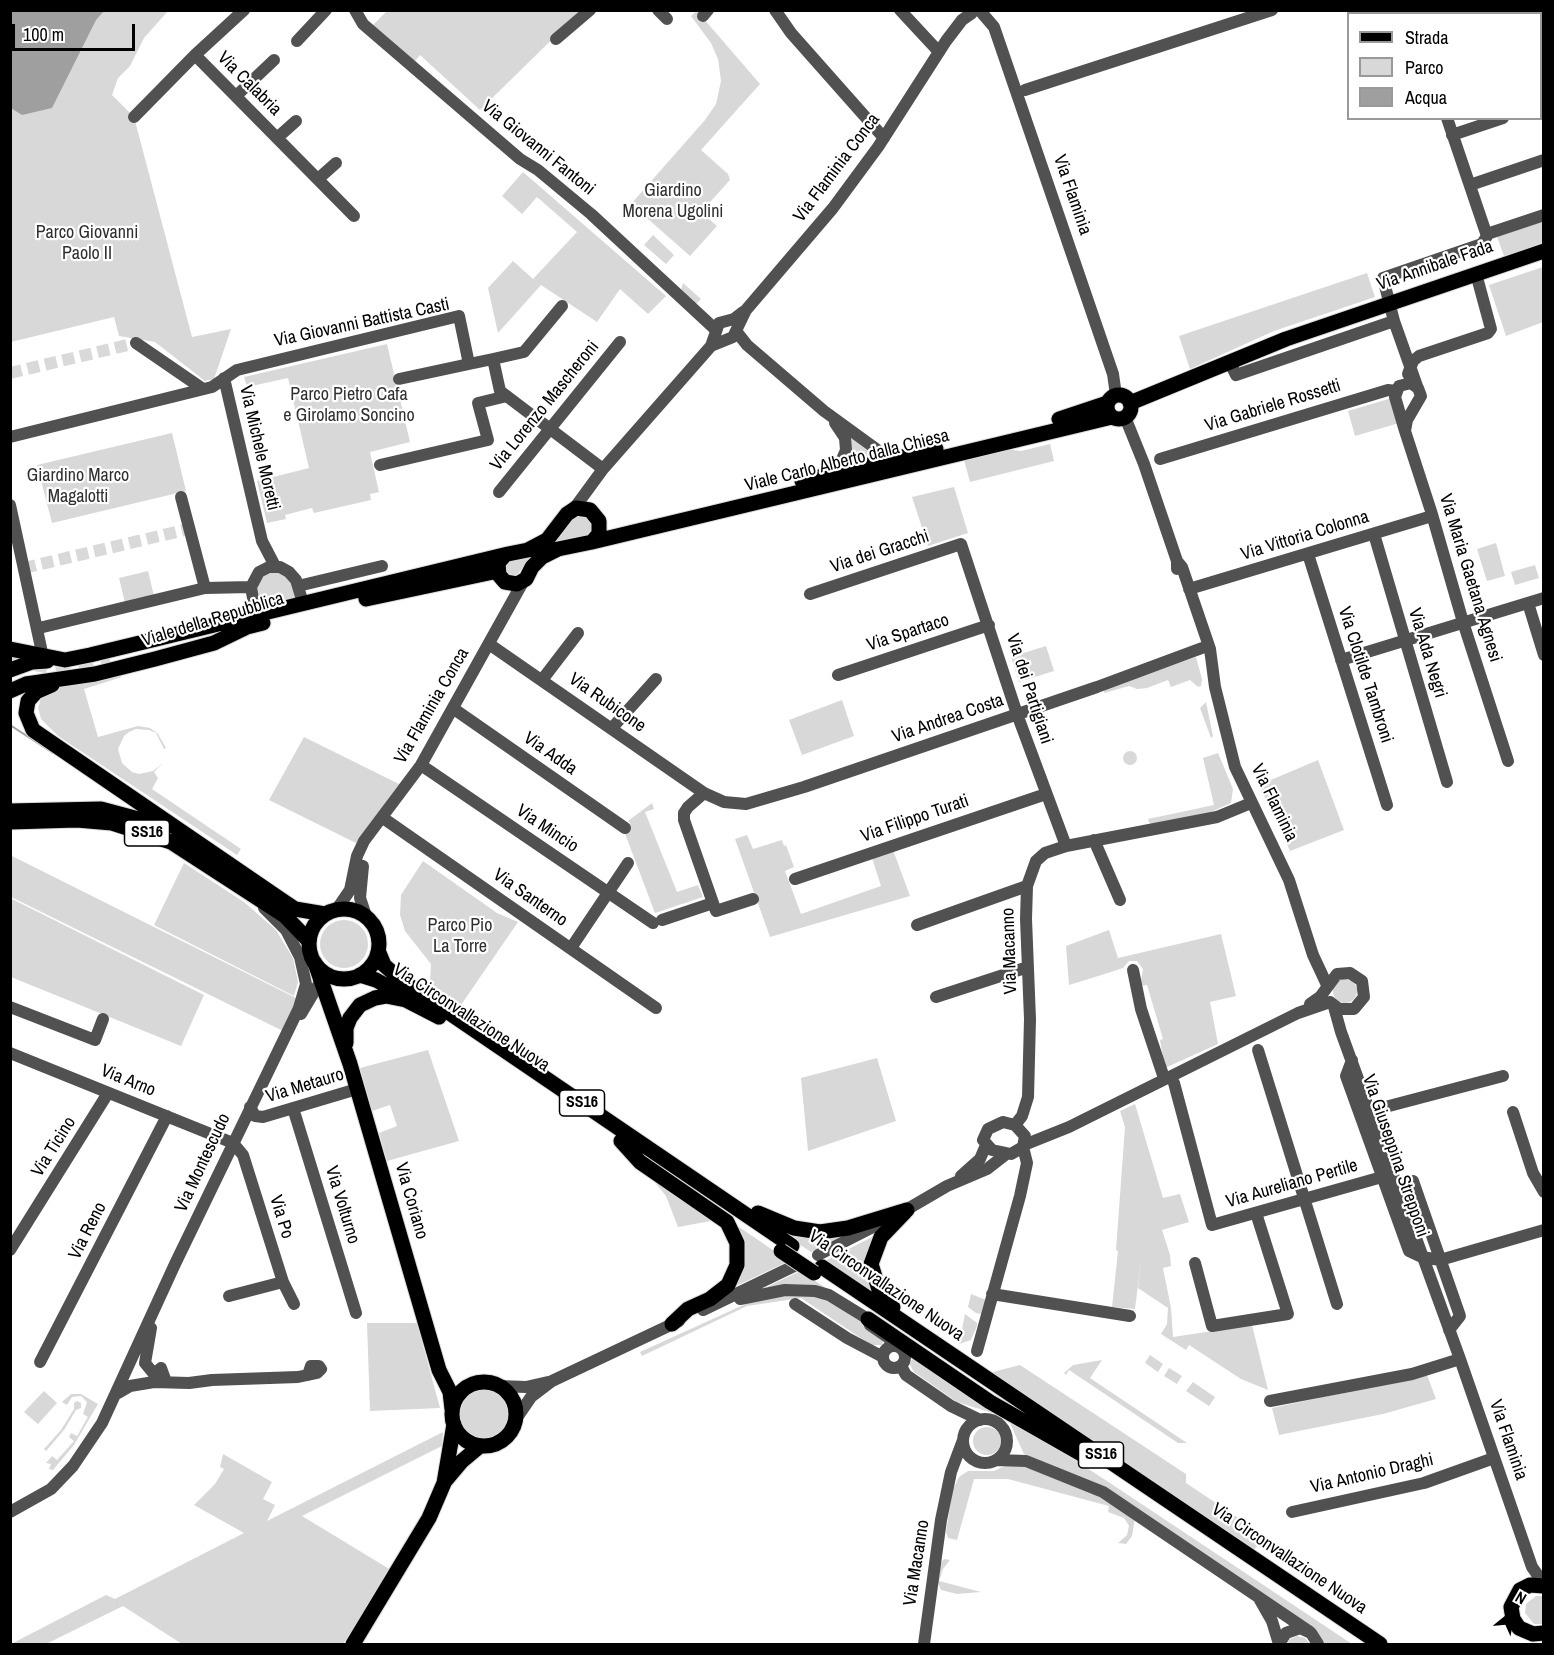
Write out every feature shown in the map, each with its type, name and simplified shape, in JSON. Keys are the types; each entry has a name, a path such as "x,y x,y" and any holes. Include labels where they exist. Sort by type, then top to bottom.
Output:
{"main road":[{"name":"Via Annibale Fada","path":"1393,310 1544,251"},
{"name":"Via Annibale Fada","path":"1119,405 1230,363 1282,340 1341,321 1393,310 1544,260"},
{"name":"Viale Carlo Alberto dalla Chiesa","path":"523,582 532,567 542,557 558,549 592,542 830,474 1119,405"},
{"name":"Viale Carlo Alberto dalla Chiesa","path":"600,524 622,526 671,519 1119,405"},
{"path":"573,510 590,510 597,516 600,524 598,536 592,542"},
{"name":"Viale della Repubblica","path":"10,691 26,684 95,674 214,643 251,621 303,603 528,550 547,540 573,510"},
{"path":"501,577 499,562 505,555"},
{"name":"Viale della Repubblica","path":"65,660 251,621 501,577 515,585 523,582"},
{"path":"110,660 251,621"},
{"path":"10,649 65,660"},
{"path":"10,670 32,662 65,660"},
{"path":"66,679 36,692 28,701 26,712 29,725 178,831"},
{"name":"SS16","path":"10,811 101,809 136,816 178,831 296,909 331,911 352,909 366,916"},
{"name":"SS16","path":"15,823 100,822 148,833 171,842 285,916 309,941 315,963"},
{"path":"309,941 315,923 331,911"},
{"name":"Via Circonvallazione Nuova","path":"366,916 378,932 379,953 384,965 401,980 620,1135"},
{"name":"Via Circonvallazione Nuova","path":"353,977 372,966 379,953"},
{"name":"Via Circonvallazione Nuova","path":"315,963 325,974 353,977 395,989 439,1017 787,1248 818,1265 912,1326 1380,1644"},
{"name":"Via Coriano","path":"315,963 357,1089 439,1370 450,1392 453,1417 444,1483 429,1518 353,1644"},
{"name":"Via Coriano","path":"344,1047 334,1003 335,993 353,977"},
{"name":"Via Coriano","path":"344,1047 346,1028 350,1018 360,1005 368,1001 386,996 396,997 439,1017"},
{"path":"620,1135 646,1139 761,1215 794,1228 820,1232 838,1230 907,1210"},
{"path":"620,1135 645,1166 727,1222 735,1236 737,1265 728,1284 710,1299 688,1309 672,1324"},
{"path":"907,1210 881,1237 872,1264 880,1293 912,1326"},
{"name":"Via Circonvallazione Nuova","path":"818,1265 1083,1455 1362,1644"},
{"path":"868,1319 908,1359 1083,1455"},
{"path":"436,1358 452,1376 498,1386 512,1399 516,1419 513,1428 501,1442 480,1446 464,1439 453,1417 462,1391 480,1383"},
{"name":"Via Coriano","path":"444,1483 462,1461 480,1446"},
{"name":"Via Flaminia","path":"1520,1590 1530,1585 1544,1585"},
{"path":"1520,1590 1512,1601 1511,1613 1516,1624 1536,1633 1541,1644"}],"street":[{"path":"134,117 195,55 244,10"},
{"path":"297,41 326,10"},
{"name":"Via Giovanni Fantoni","path":"355,10 363,24 520,159 538,170 591,214 699,315 747,345 824,411"},
{"path":"556,39 590,10"},
{"path":"775,10 791,33 884,138"},
{"path":"900,10 939,52"},
{"path":"1025,90 1272,10"},
{"name":"Via Flaminia Conca","path":"726,330 746,310 833,208 884,138 946,41 974,12"},
{"name":"Via Flaminia","path":"974,12 994,27 1113,374 1119,405 1135,438 1177,561 1202,648 1214,678"},
{"name":"Via Calabria","path":"195,55 354,216"},
{"path":"236,96 274,60"},
{"path":"1448,120 1487,234"},
{"path":"1452,135 1497,120"},
{"name":"Via Calabria","path":"278,138 296,121"},
{"path":"1470,185 1544,160"},
{"path":"318,179 336,163"},
{"path":"1409,369 1383,278 1482,244 1487,234 1544,215"},
{"path":"1414,407 1405,408 1403,390 1409,369 1419,356 1488,333 1491,326 1478,281"},
{"path":"399,379 524,352 562,306"},
{"name":"Via Annibale Fada","path":"1230,363 1236,375 1348,336 1393,310"},
{"name":"Via Giovanni Battista Casti","path":"224,378 237,369 459,316 469,364"},
{"path":"1341,321 1348,336"},
{"path":"573,510 603,469 726,330"},
{"path":"1282,340 1288,357"},
{"name":"Via Lorenzo Mascheroni","path":"499,492 620,342"},
{"path":"136,343 203,389"},
{"path":"493,359 500,391 603,469"},
{"name":"Via Michele Moretti","path":"10,437 212,387 224,378 269,567 289,572 298,586"},
{"name":"Via Gabriele Rossetti","path":"1160,459 1388,390 1403,390"},
{"path":"1403,390 1421,396 1407,420 1405,431"},
{"name":"Via Maria Gaetana Agnesi","path":"1403,390 1405,431 1508,761"},
{"path":"380,465 488,440 478,403 507,396"},
{"path":"824,411 890,459"},
{"path":"824,411 845,438 846,450 840,464 830,474"},
{"path":"590,510 591,484"},
{"path":"182,496 206,588"},
{"path":"10,505 16,555 39,628 44,657"},
{"name":"Via Vittoria Colonna","path":"1189,589 1432,516"},
{"name":"Via Ada Negri","path":"1374,534 1447,782"},
{"name":"Via dei Gracchi","path":"810,594 961,544"},
{"name":"Via dei Partigiani","path":"961,544 1017,714 1066,846"},
{"name":"Via Clotilde Tambroni","path":"1308,554 1387,805"},
{"name":"Via Flaminia","path":"1177,561 1210,649 1227,741 1251,803 1288,880 1313,955 1327,987"},
{"path":"303,603 298,586 382,566"},
{"path":"251,621 251,587 269,567"},
{"path":"501,577 508,608"},
{"name":"Via Flaminia Conca","path":"331,911 350,890 357,856 364,841 421,765 523,582"},
{"path":"39,628 206,588 251,587"},
{"path":"1341,660 1544,598"},
{"path":"1528,603 1544,655"},
{"name":"Via Spartaco","path":"838,675 989,625"},
{"path":"542,680 578,633"},
{"name":"Via Rubicone","path":"489,644 704,793"},
{"name":"Via Andrea Costa","path":"704,793 724,802 757,802 1017,714 1202,648"},
{"path":"612,728 656,679"},
{"name":"Via Adda","path":"454,709 625,828"},
{"name":"Via Mincio","path":"421,765 609,892 658,921 713,903"},
{"path":"704,793 688,807 684,820 716,910 753,898"},
{"name":"Via Filippo Turati","path":"795,879 1046,794"},
{"name":"Via Macanno","path":"977,1352 1027,1156 1022,1137 1028,1114 1030,1030 1027,885 1036,861 1045,853 1066,846 1216,817 1251,803"},
{"name":"Via Flaminia Conca","path":"366,916 360,898 362,870 370,844 383,818"},
{"name":"Via Santerno","path":"383,818 656,1008"},
{"path":"1094,840 1120,900"},
{"path":"571,948 628,863"},
{"path":"917,926 1027,885"},
{"name":"Via Montescudo","path":"10,1512 51,1489 73,1466 102,1423 250,1107 290,1029 304,994 305,972 286,930 254,896"},
{"name":"Via Flaminia","path":"1310,943 1327,965 1347,972"},
{"path":"936,997 1028,967"},
{"path":"1133,970 1141,1009 1169,1081"},
{"path":"818,1265 947,1186 976,1164 986,1145 983,1136 988,1129 1003,1122 1022,1137 1040,1137 1056,1132 1169,1081 1298,1013 1327,987 1337,974 1347,972 1356,975 1364,984 1364,997 1358,1006 1344,1011 1332,1005 1298,1013"},
{"name":"Via Montescudo","path":"290,1029 317,991 320,982"},
{"path":"1327,987 1332,1005"},
{"name":"Via Flaminia","path":"1332,1005 1460,1359 1532,1568 1544,1585"},
{"name":"Via Flaminia","path":"1350,1054 1347,1024 1358,1006"},
{"name":"Via Arno","path":"10,1007 95,1040 103,1019"},
{"path":"1258,1050 1337,1304"},
{"name":"Via Arno","path":"10,1053 233,1143"},
{"name":"Via Giuseppina Strepponi","path":"1350,1054 1346,1076 1382,1178 1409,1251 1422,1257"},
{"path":"1370,1111 1503,1076"},
{"name":"Via Aureliano Pertile","path":"1169,1081 1212,1225 1382,1178"},
{"name":"Via Metauro","path":"233,1143 248,1124 263,1117 357,1089"},
{"name":"Via Ticino","path":"10,1250 108,1093"},
{"name":"Via Metauro","path":"250,1107 255,1116 263,1117"},
{"name":"Via Volturno","path":"293,1108 356,1313"},
{"path":"1513,1112 1533,1173 1544,1192"},
{"name":"Via Reno","path":"40,1362 167,1116"},
{"path":"947,1186 987,1169 1008,1154 1022,1137"},
{"name":"Via Po","path":"233,1143 243,1155 283,1282 294,1304"},
{"path":"986,1145 1008,1154 1020,1164 1024,1175"},
{"path":"1398,1187 1413,1181 1460,1316 1449,1330"},
{"path":"1195,1263 1212,1326 1288,1314 1256,1213"},
{"path":"1422,1257 1440,1260 1544,1230"},
{"path":"516,1419 531,1397 552,1381 794,1266"},
{"path":"229,1296 283,1282"},
{"path":"699,1312 751,1295 800,1290 829,1295 868,1319 870,1324 889,1338 892,1346"},
{"path":"992,1294 1130,1316"},
{"path":"795,1304 846,1338 883,1357 891,1368 908,1359"},
{"name":"Via Montescudo","path":"152,1315 145,1360 146,1366 157,1378"},
{"path":"883,1357 885,1351 892,1346"},
{"path":"892,1346 901,1349 908,1359 906,1375 951,1406 980,1420 996,1422 1003,1428 1007,1441 1026,1461 1104,1492 1310,1632 1318,1644"},
{"path":"1270,1401 1412,1374 1460,1359"},
{"path":"130,1366 140,1377 193,1381 308,1375"},
{"path":"117,1393 130,1386 157,1378"},
{"path":"498,1386 526,1387 552,1381"},
{"path":"951,1406 963,1437 966,1453 981,1463"},
{"name":"Via Macanno","path":"924,1644 936,1553 951,1473 963,1437 974,1422 980,1420"},
{"path":"997,1460 1002,1455 1007,1441"},
{"name":"Via Antonio Draghi","path":"1292,1512 1424,1484 1494,1458"},
{"name":"Via Macanno","path":"949,1487 954,1474 966,1466 997,1460 1026,1461"},
{"path":"1520,1590 1532,1568"},
{"path":"1257,1597 1272,1621 1279,1644"},
{"path":"1279,1644 1290,1630 1300,1628 1310,1632"}],"green space":[{"path":"579,10 580,12 480,110 420,55 414,62 372,26 387,11"},
{"name":"Parco Giovanni Paolo II","path":"10,11 168,11 144,38 130,66 118,78 112,95 134,117 192,337 231,329 214,379 205,381 155,342 119,336 114,317 11,342"},
{"name":"Giardino Morena Ugolini","path":"697,11 760,84 701,150 728,174 730,180 701,212 717,226 690,256 631,204 705,120 716,104 721,81 718,59 711,43 691,16"},
{"path":"523,172 666,296 648,314 620,289 597,322 541,285 498,333 488,288 513,261 533,279 577,232 537,197 522,214 502,196"},
{"path":"1543,218 1543,243 1504,256 1496,234"},
{"path":"653,235 674,255 666,264 644,245"},
{"path":"1543,267 1543,322 1506,336 1489,285"},
{"path":"1367,273 1375,297 1274,331 1190,369 1179,336"},
{"path":"683,283 701,299 696,304 681,290"},
{"name":"Parco Pietro Cafa e Girolamo Soncino","path":"387,344 410,442 370,452 379,492 370,494 371,500 314,513 312,508 285,515 286,519 267,523 257,481 309,468 288,378 247,387 244,377"},
{"path":"1392,398 1399,423 1355,436 1348,411"},
{"name":"Giardino Marco Magalotti","path":"172,433 186,491 52,523 37,465"},
{"path":"849,433 877,457 841,467"},
{"path":"1050,444 1054,461 970,482 964,460 1006,449 1021,451"},
{"path":"954,487 968,533 928,546 912,497"},
{"path":"577,515 589,516 593,526 591,533 584,537 564,540 524,566 516,576 506,575 507,562 530,556 556,540"},
{"path":"1496,543 1505,576 1487,581 1477,549"},
{"path":"1535,565 1539,578 1515,585 1511,572"},
{"path":"148,571 154,596 125,603 119,578"},
{"path":"274,571 286,576 295,597 261,605 257,586 264,576"},
{"path":"1046,646 1054,671 1019,682 1011,657"},
{"path":"1196,657 1202,679 1201,686 1198,687 1190,680 1171,687 1168,680 1147,688 1137,689 1129,686 1104,693 1104,689"},
{"path":"116,675 122,677 84,689 98,737 138,726 150,728 158,734 166,748 164,749 156,733 149,730 136,729 124,736 118,749 122,763 132,772 139,774 153,771 163,763 154,772 158,778 152,789 241,849 237,855 58,736 41,719 38,708 41,698 53,688"},
{"path":"842,700 854,736 802,755 789,720"},
{"path":"1206,702 1213,736 1211,738 1200,708"},
{"path":"304,737 399,784 356,843 269,800"},
{"path":"1130,751 1135,753 1137,758 1135,763 1130,765 1125,763 1123,758 1125,753"},
{"path":"1218,753 1233,789 1231,803 1209,813 1150,824 1148,819 1214,805 1203,758"},
{"path":"1318,760 1344,830 1290,851 1259,785"},
{"path":"652,803 654,809 645,812 677,892 698,885 703,897 655,913 624,831 630,823 628,821"},
{"path":"747,835 753,849 782,840 784,846 786,845 794,867 785,871 801,914 881,886 872,858 893,850 910,896 770,937 735,839"},
{"path":"10,855 298,999 283,1031 11,897"},
{"name":"Parco Pio La Torre","path":"423,861 497,913 518,922 461,1005 430,983 431,964 405,931 400,915 401,895"},
{"path":"184,863 244,902 276,930 293,958 298,982 294,996 154,925"},
{"path":"10,898 204,995 181,1046 11,977"},
{"path":"339,920 349,920 364,930 368,944 367,953 358,964 349,968 339,968 324,958 320,949 320,939 330,924"},
{"path":"1109,930 1118,958 1221,934 1236,996 1210,1002 1218,1044 1165,1068 1160,1040 1163,1039 1147,985 1140,986 1143,969 1137,961 1129,961 1123,968 1069,985 1066,946"},
{"path":"1345,979 1350,980 1356,986 1356,996 1350,1002 1345,1003 1340,1002 1334,996 1333,991 1334,986 1340,980"},
{"path":"428,1050 459,1141 387,1161 379,1133 397,1126 390,1105 372,1111 360,1068"},
{"path":"877,1058 896,1121 808,1151 801,1078"},
{"path":"1135,1104 1163,1198 1180,1194 1189,1222 1162,1230 1170,1255 1171,1266 1163,1268 1171,1308 1173,1337 1252,1325 1268,1390 1241,1379 1189,1345 1186,1350 1161,1334 1167,1324 1168,1308 1138,1288 1142,1253 1135,1309 1112,1307 1118,1251 1116,1250 1125,1127 1120,1111"},
{"path":"648,1174 716,1220 678,1227 666,1196"},
{"path":"759,1217 849,1232 811,1252"},
{"path":"736,1225 789,1261 734,1287"},
{"path":"876,1235 877,1296 825,1261"},
{"path":"800,1271 826,1288 801,1285 767,1287"},
{"path":"971,1294 986,1300 982,1314 968,1307"},
{"path":"814,1295 832,1302 859,1320 883,1341 882,1345 871,1345 801,1298 747,1306 642,1356 640,1352 750,1302 779,1296"},
{"path":"965,1314 977,1323 977,1326 971,1340 959,1344"},
{"path":"367,1323 417,1323 440,1408 370,1411"},
{"path":"1150,1355 1163,1364 1158,1372 1145,1363"},
{"path":"913,1359 920,1360 1110,1483 1352,1644 1323,1644 1110,1490 1024,1454 1009,1421 999,1415 957,1402 914,1372 909,1363"},
{"path":"1102,1360 1090,1378 1187,1443 1178,1443 1069,1370 1066,1375 1064,1373 1073,1365"},
{"path":"1020,1365 1186,1474 1186,1483 1264,1535 1253,1552 989,1373"},
{"path":"1169,1368 1182,1376 1177,1384 1164,1376"},
{"path":"1427,1375 1436,1399 1383,1414 1279,1435 1272,1408"},
{"path":"1193,1382 1215,1397 1209,1406 1186,1391"},
{"path":"486,1386 497,1388 507,1394 513,1404 515,1415 513,1426 507,1436 497,1442 486,1444 475,1442 465,1436 459,1426 457,1415 459,1404 465,1394 475,1388"},
{"path":"44,1391 57,1403 38,1424 24,1412"},
{"path":"71,1394 81,1394 98,1404 74,1445 53,1470 49,1469 51,1464 46,1463 52,1456 57,1460 74,1441 69,1437 71,1433 77,1436 88,1417 83,1414 87,1402 81,1396 72,1397 67,1405 62,1402"},
{"path":"77,1401 81,1403 81,1408 76,1410 64,1430 46,1451 44,1449 61,1430"},
{"path":"987,1427 997,1431 1001,1441 997,1451 987,1455 977,1451 973,1441 977,1431"},
{"path":"443,1432 442,1446 302,1516 391,1570 343,1644 182,1644 123,1606 46,1644 11,1644 106,1595 115,1599 244,1533 194,1505 215,1484 224,1469 220,1467 223,1454 272,1482 263,1499 275,1505 267,1521"},
{"path":"1013,1462 1107,1499 1135,1518 1132,1536 1126,1544 1118,1543 1127,1535 1129,1526 1124,1518 1108,1512 1109,1506 1008,1479 974,1479 957,1540 948,1538 946,1532 953,1489 959,1477 968,1471 994,1471"},
{"path":"944,1559 950,1560 943,1569 939,1581 981,1592 957,1594 941,1590 937,1581 940,1564"},
{"path":"1536,1596 1543,1596 1543,1624 1534,1624 1525,1613 1526,1604"},
{"path":"1297,1636 1305,1638 1310,1644 1287,1644 1290,1639"}],"water":[{"path":"10,11 104,11 96,20 52,108 22,115 11,108"}],"waterway":[{"path":"10,725 53,753"}],"tunnel":[{"path":"10,373 136,343"},
{"path":"24,568 189,529"},
{"path":"10,659 53,667 110,660"}]}
